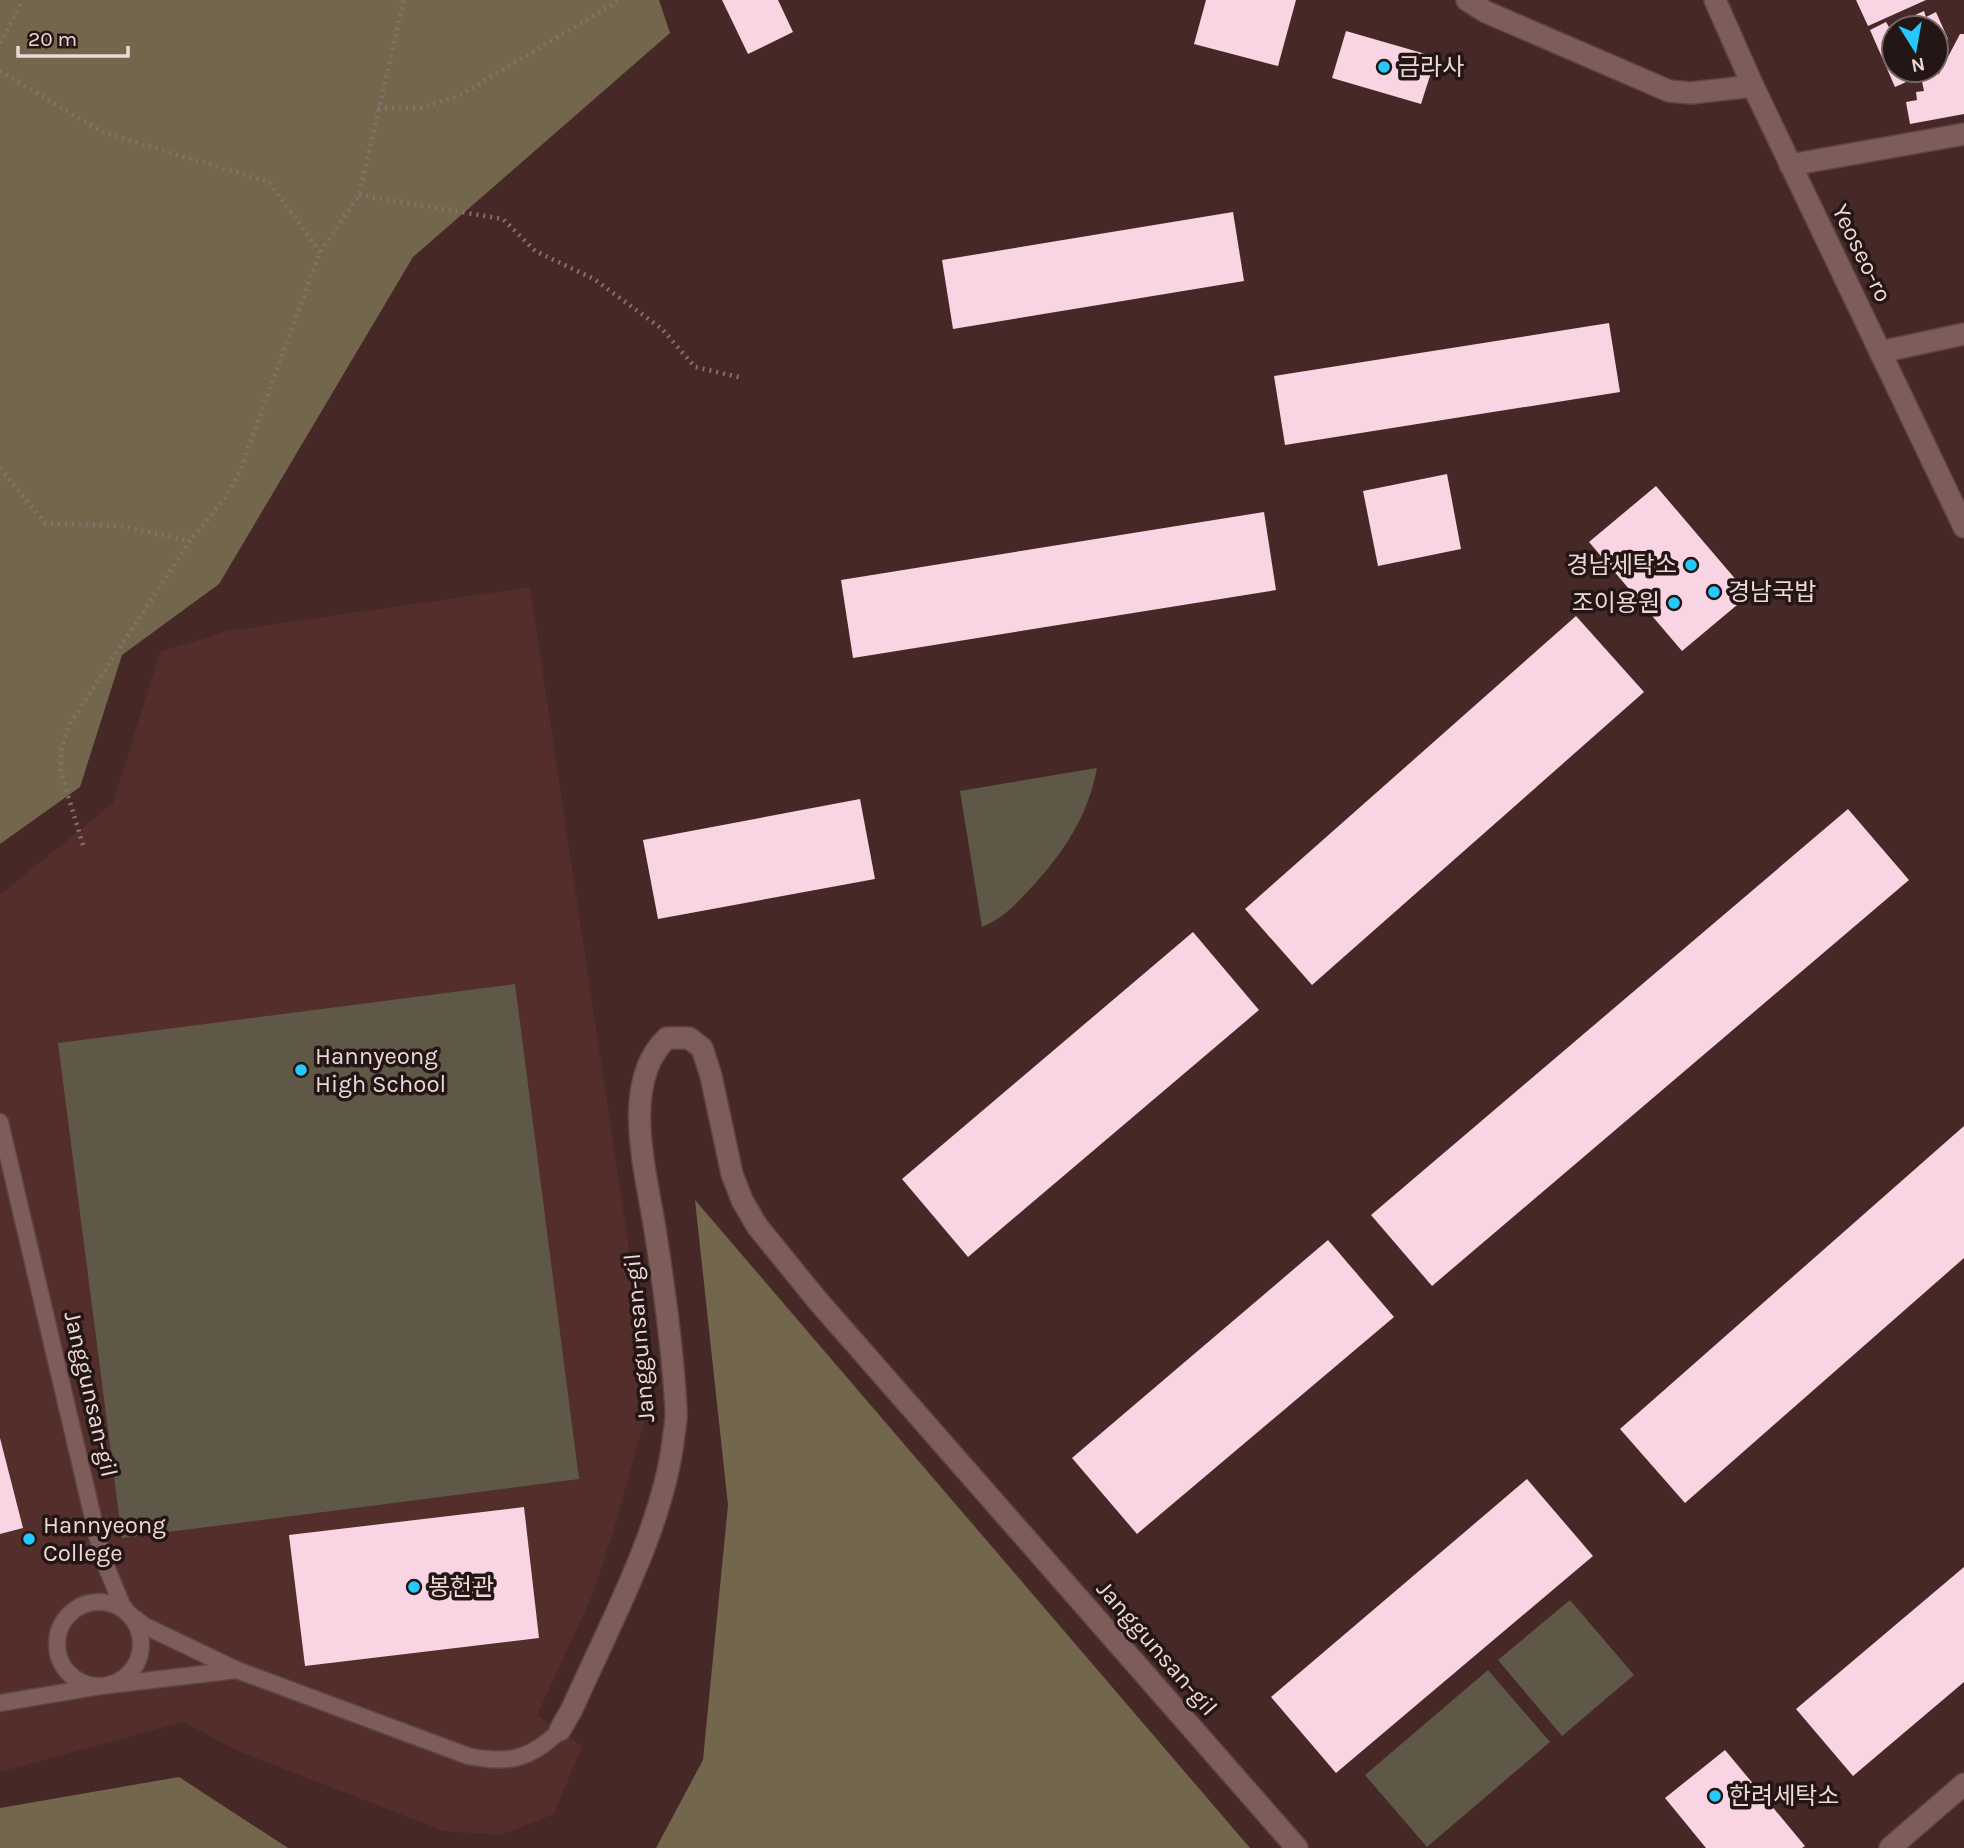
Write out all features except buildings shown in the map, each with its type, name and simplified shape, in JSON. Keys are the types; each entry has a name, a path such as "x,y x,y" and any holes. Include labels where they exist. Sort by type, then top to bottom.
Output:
{"street":[{"path":"1466,0 1486,12 1669,91 1691,93 1753,86"},
{"name":"Yeoseo-ro","path":"1715,0 1790,165 1964,527"},
{"path":"1790,165 1964,134"},
{"path":"1880,352 1964,334"},
{"name":"Janggunsan-gil","path":"560,1730 572,1709 642,1549 669,1471 677,1413 639,1120 642,1087 654,1051 667,1038 689,1038 702,1048 711,1076 732,1174 742,1200 757,1226 818,1301 1297,1848"},
{"path":"1890,1848 1964,1784"}],"lane":[{"name":"Janggunsan-gil","path":"0,1122 102,1556 122,1605 129,1614 145,1626 237,1670 468,1756 510,1760 532,1752 560,1730"},
{"path":"102,1602 129,1614 137,1625 141,1639 140,1654 135,1667 114,1683 101,1686 78,1680 66,1670 59,1658 57,1645 65,1620 75,1610 102,1602"},
{"path":"0,1703 101,1686 237,1670"}],"path":[{"path":"0,43 23,0"},
{"path":"83,845 61,772 61,750 69,726 191,541 225,498 238,476 320,252 359,195 404,0"},
{"path":"379,108 421,108 458,96 620,0"},
{"path":"0,71 104,133 268,182 320,252"},
{"path":"359,195 503,219 535,251 594,279 662,328 695,367 743,378"},
{"path":"0,468 45,523 120,526 191,541"}],"shaded area":[{"path":"0,0 659,0 670,33 413,257 219,584 122,655 80,787 0,844"},
{"name":"Hannyeong High School","path":"530,587 651,1396 617,1519 592,1596 537,1715 582,1746 554,1814 501,1835 444,1831 238,1751 183,1722 0,1772 0,895 113,803 160,652 228,631"},
{"path":"1097,768 1087,803 1063,849 1013,907 982,927 960,791"},
{"path":"515,984 579,1479 122,1538 58,1043"},
{"path":"695,1200 1250,1848 656,1848 703,1760 728,1505"},
{"path":"1570,1600 1634,1675 1562,1736 1498,1660"},
{"path":"1488,1670 1550,1742 1427,1847 1365,1775"},
{"path":"179,1777 288,1848 0,1848 0,1808"}],"place":[{"name":"금라사","path":"1384,67"},
{"name":"경남세탁소","path":"1691,565"},
{"name":"경남국밥","path":"1714,592"},
{"name":"조이용원","path":"1674,603"},
{"name":"Hannyeong High School","path":"301,1070"},
{"name":"Hannyeong College","path":"29,1539"},
{"name":"봉헌관","path":"414,1587"},
{"name":"한려세탁소","path":"1715,1796"}]}
